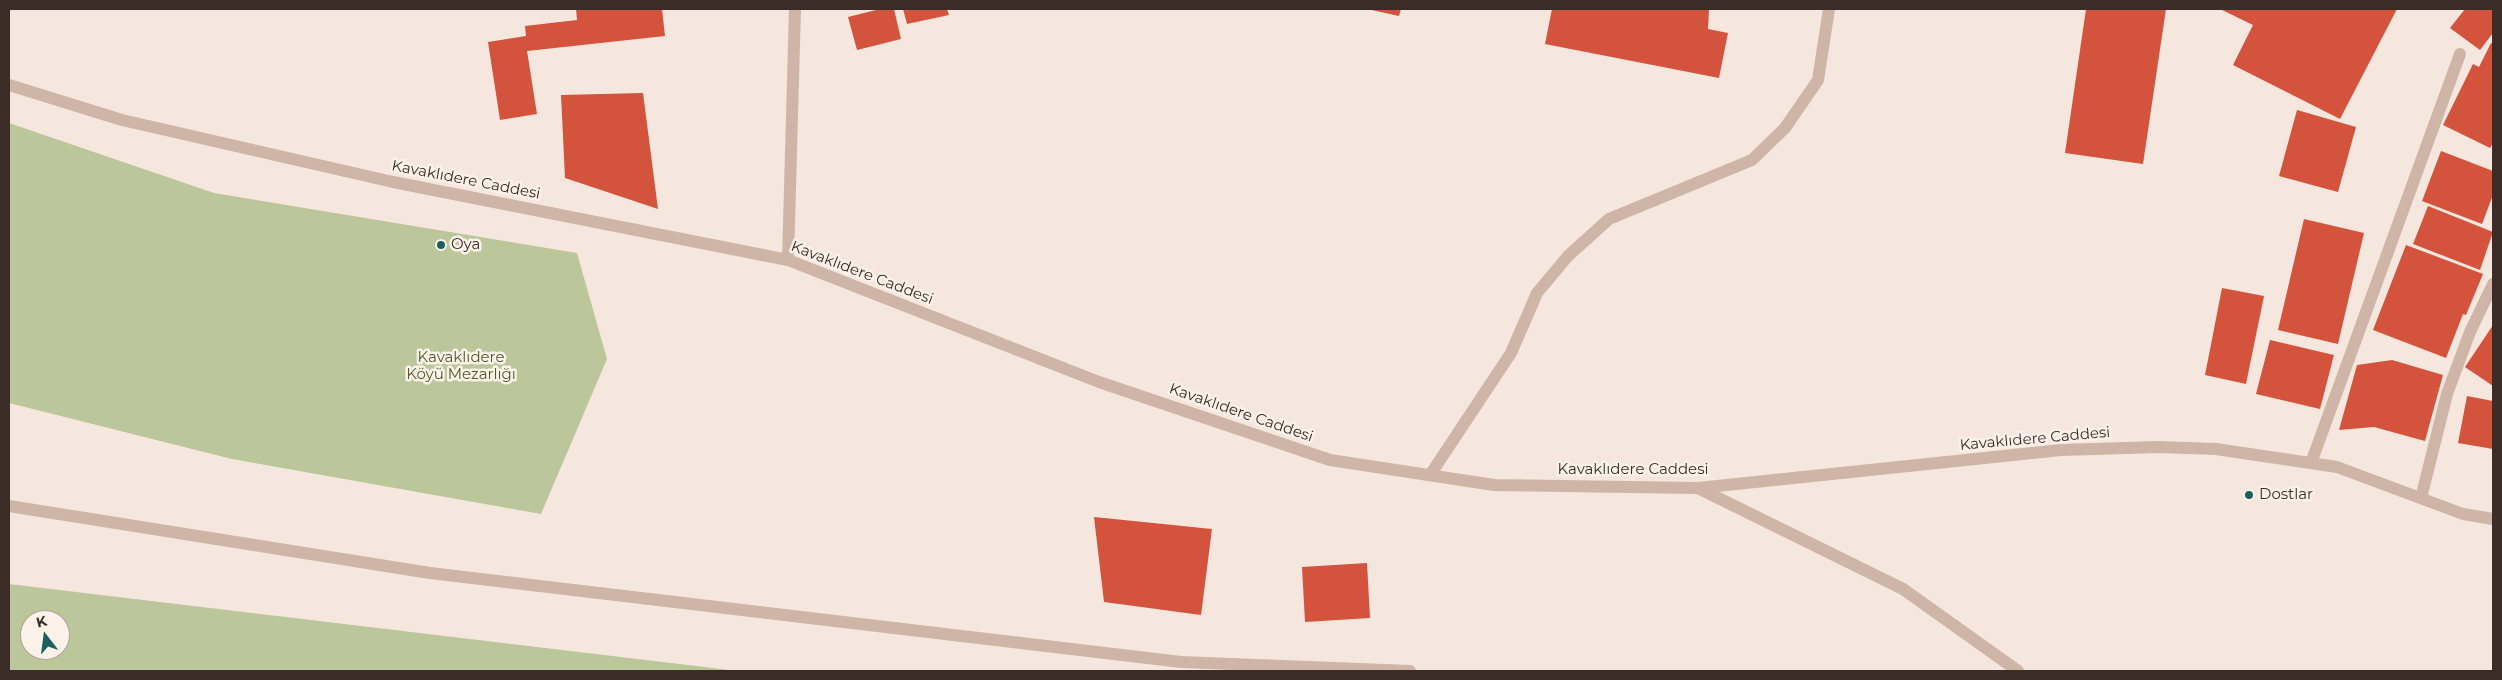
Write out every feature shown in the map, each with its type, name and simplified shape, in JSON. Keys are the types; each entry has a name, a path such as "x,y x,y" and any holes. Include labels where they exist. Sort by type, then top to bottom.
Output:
{"street":[{"path":"788,260 795,9"},
{"path":"1430,475 1511,352 1537,293 1568,256 1608,219 1752,160 1786,128 1818,80 1829,9"},
{"path":"2311,463 2460,54"},
{"name":"Kavaklıdere Caddesi","path":"9,85 122,120 393,182 788,260 1100,382 1330,460 1494,485 1698,488 2061,450 2158,447 2216,449 2337,467 2463,514 2493,519"},
{"path":"2421,498 2447,394 2470,332 2493,284"},
{"path":"1698,488 1903,589 2018,671"},
{"path":"9,506 430,573 1181,662 1410,671"}],"green space":[{"name":"Kavaklıdere Köyü Mezarlığı","path":"9,123 214,193 577,253 607,359 541,514 232,459 9,403"},
{"path":"9,584 738,671 9,671"}],"building":[{"path":"576,9 662,9 665,36 527,51 537,114 500,120 488,42 526,36 525,26 577,20"},
{"path":"880,9 894,9 901,39 857,50 848,17"},
{"path":"903,9 947,9 949,15 907,24"},
{"path":"1367,9 1401,9 1399,16"},
{"path":"1552,9 1709,9 1708,29 1728,33 1719,78 1545,44"},
{"path":"2086,9 2166,9 2143,164 2065,153"},
{"path":"2220,9 2397,9 2340,119 2233,65 2253,25"},
{"path":"2465,9 2493,9 2493,33 2480,50 2450,28"},
{"path":"2491,43 2493,44 2493,143 2490,148 2443,125 2473,64 2479,67"},
{"path":"643,93 658,209 565,178 561,95"},
{"path":"2297,110 2356,127 2338,192 2279,176"},
{"path":"2441,151 2493,171 2493,195 2482,224 2422,201"},
{"path":"2428,206 2493,232 2480,270 2413,244"},
{"path":"2304,219 2364,233 2338,344 2278,330"},
{"path":"2406,245 2483,274 2466,315 2463,314 2446,358 2373,330"},
{"path":"2222,288 2264,296 2246,384 2205,375"},
{"path":"2493,325 2493,386 2465,367"},
{"path":"2270,340 2334,355 2320,409 2256,394"},
{"path":"2392,360 2443,375 2425,441 2374,427 2339,430 2357,365"},
{"path":"2467,396 2493,401 2493,449 2458,443"},
{"path":"1094,517 1212,529 1201,615 1104,602"},
{"path":"1367,563 1370,618 1305,622 1302,567"}],"place":[{"name":"Oya","path":"441,245"},
{"name":"Dostlar","path":"2249,495"}]}
